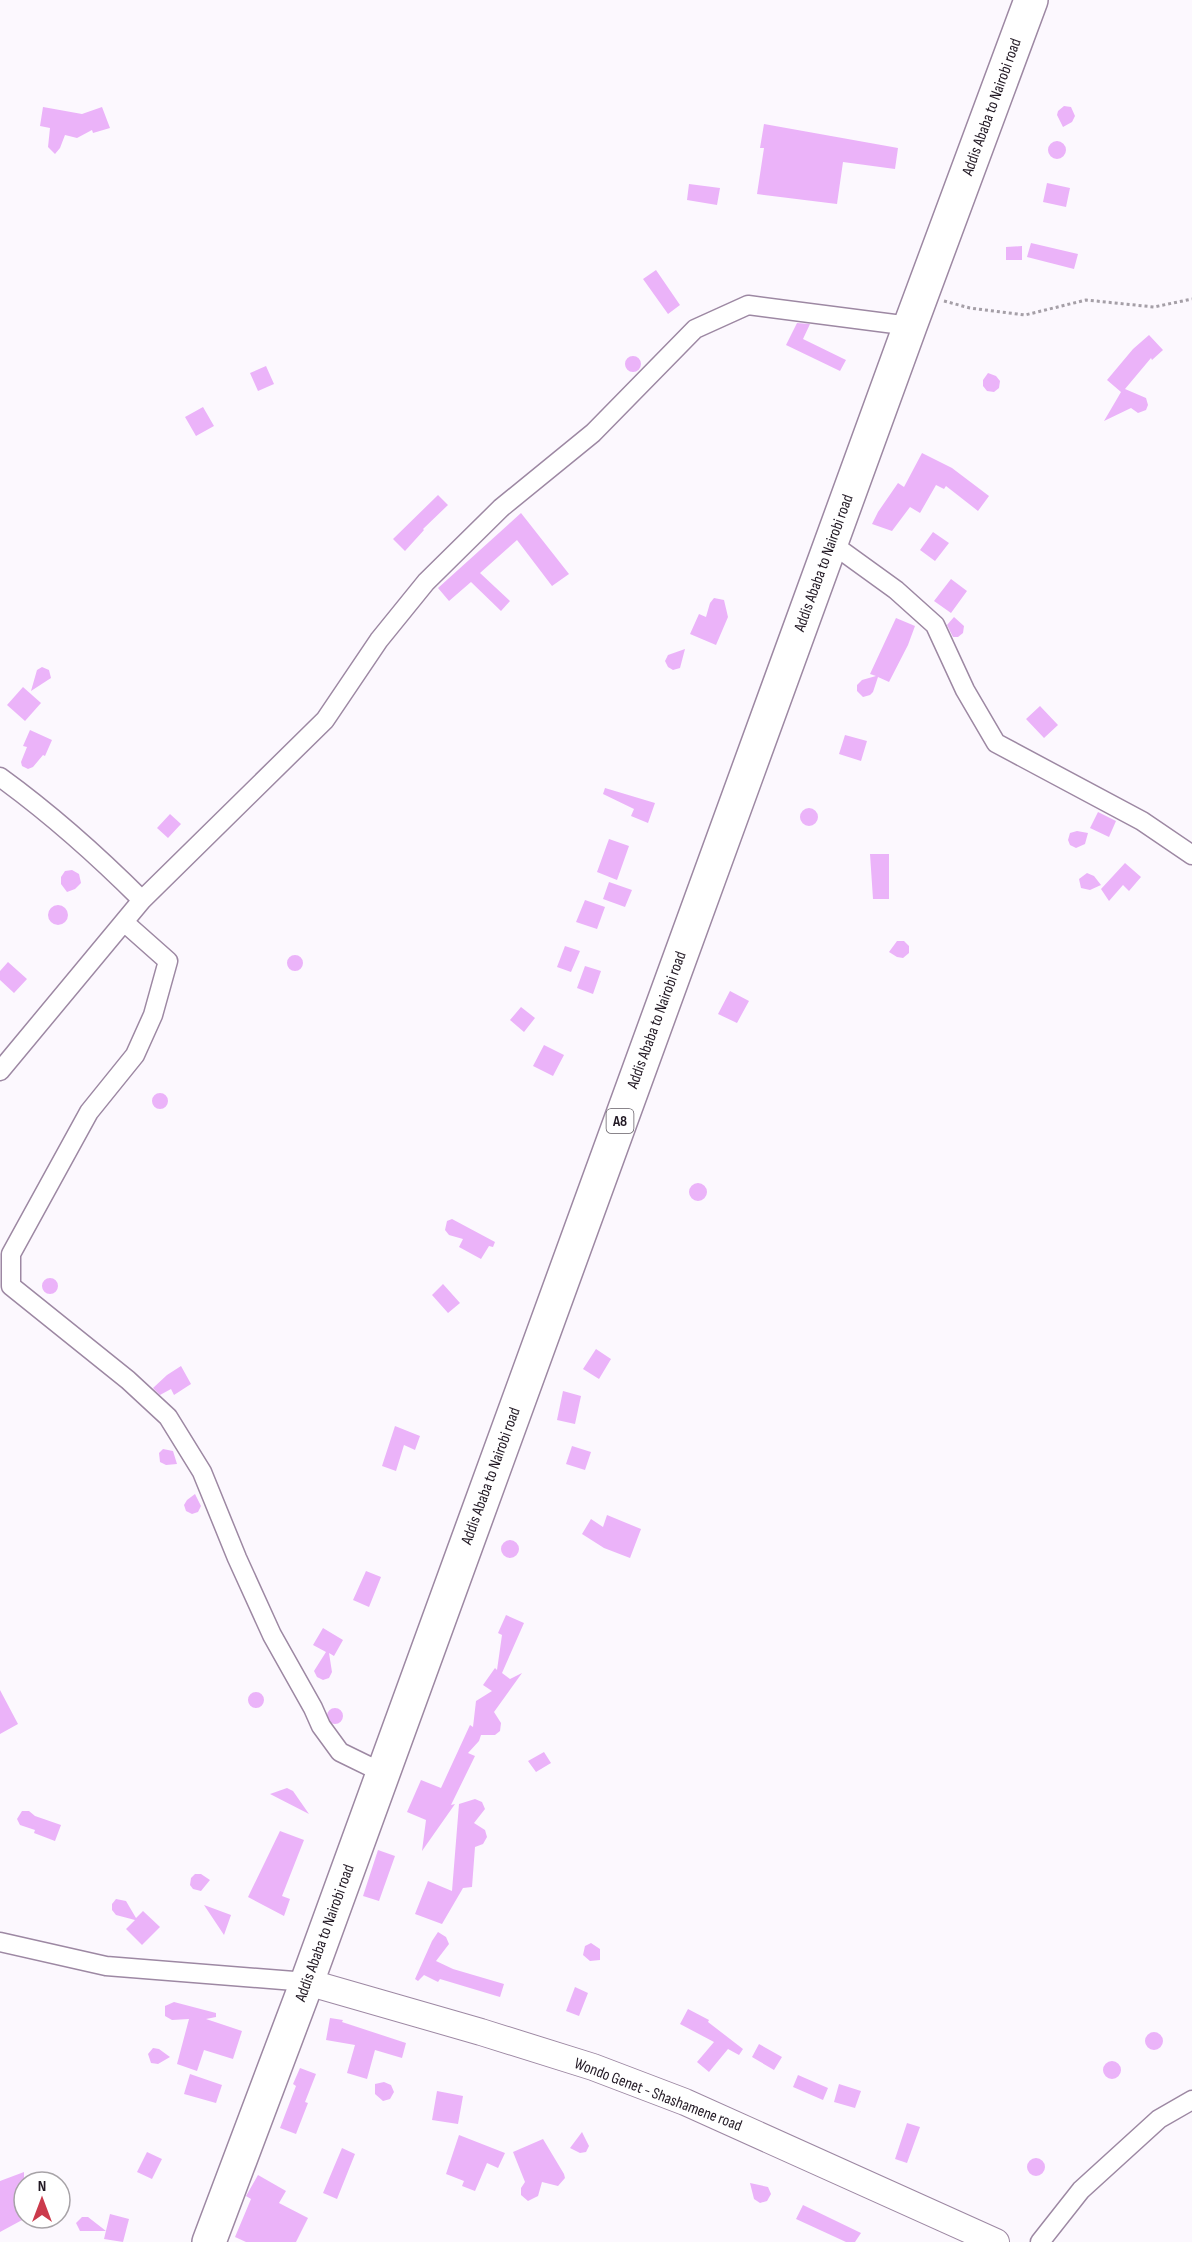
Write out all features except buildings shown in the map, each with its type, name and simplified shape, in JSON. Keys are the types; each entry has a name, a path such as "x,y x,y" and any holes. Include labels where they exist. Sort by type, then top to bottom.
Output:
{"highway":[{"name":"Addis Ababa to Nairobi road","path":"209,2242 307,1982 1031,0"}],"main road":[{"name":"Wondo Genet - Shashamene road","path":"307,1982 481,2032 582,2064 685,2102 996,2242"}],"street":[{"path":"0,1071 142,900 325,720 380,640 426,582 501,508 593,433 695,328 748,304 910,326"},
{"path":"831,543 896,590 935,625 965,690 996,743 1142,821 1192,855"},
{"path":"0,777 34,802 97,855 142,900"},
{"path":"124,922 168,961 153,1015 135,1055 89,1112 11,1254 11,1286 128,1380 168,1418 202,1472 272,1635 321,1726 340,1752 383,1773"},
{"path":"0,1942 106,1966 307,1982"},
{"path":"1040,2242 1081,2190 1159,2120 1192,2100"}],"path":[{"path":"922,294 970,308 1024,315 1086,300 1154,307 1192,300"}]}
